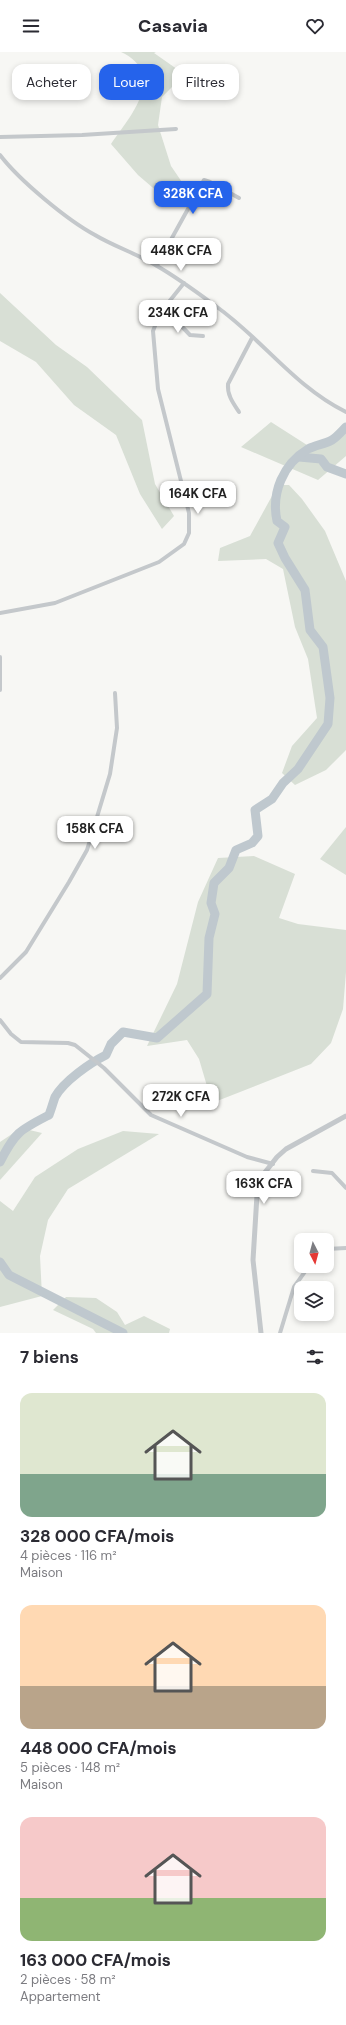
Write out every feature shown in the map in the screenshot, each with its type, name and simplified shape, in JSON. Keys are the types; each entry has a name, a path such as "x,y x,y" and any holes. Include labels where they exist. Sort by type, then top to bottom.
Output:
{"street":[{"path":"0,137 82,135 176,129"},
{"path":"0,155 14,171 82,228 101,239 157,265 184,283 228,315 300,383 346,412"},
{"path":"157,265 204,180 239,198"},
{"path":"0,613 55,603 76,596 159,562 184,544 190,533 189,513 158,389 153,331 164,308 184,283"},
{"path":"164,308 190,335 203,336"},
{"path":"239,412 229,397 227,391 228,384 252,338"},
{"path":"0,657 0,690"},
{"path":"0,978 26,952 87,850 101,807 113,759 118,728 115,693"},
{"path":"0,1020 11,1034 21,1042 72,1044 104,1068 150,1115 247,1157 273,1164"},
{"path":"261,1333 253,1260 255,1210 260,1180 277,1157 286,1150 346,1116"},
{"path":"313,1171 332,1173 346,1188"},
{"path":"334,1249 346,1248"},
{"path":"280,1333 294,1287 304,1273"}],"shaded area":[{"path":"121,52 156,52 154,53 172,66 172,87 164,95 164,64 137,64 135,61"},
{"path":"139,100 162,100 158,125 171,166 188,191 179,199 159,193 138,175 111,144 135,109"},
{"path":"0,293 56,345 87,367 142,420 155,484 174,516 162,529 140,494 116,435 74,405 36,362 0,341"},
{"path":"271,422 307,445 338,436 346,423 346,456 318,480 241,447"},
{"path":"278,485 289,485 302,499 325,531 346,581 346,750 326,770 295,785 282,773 292,746 317,718 308,659 295,627 283,569 266,559 218,561 220,548 250,536"},
{"path":"346,827 346,875 320,859"},
{"path":"254,856 295,874 279,918 298,924 346,930 346,972 343,1009 331,1043 311,1064 212,1103 199,1059 187,1040 147,1046 177,984 198,902 218,858"},
{"path":"21,1128 42,1133 0,1180 0,1142"},
{"path":"123,1131 159,1134 68,1189 48,1220 40,1256 42,1296 0,1307 0,1201 13,1211 35,1177 78,1149"},
{"path":"66,1297 96,1298 117,1312 125,1325 144,1316 170,1329 169,1333 96,1333 93,1329 53,1310"}],"waterway":[{"path":"0,1162 14,1138 31,1124 49,1115 55,1097 59,1091 85,1068 106,1055 111,1044 123,1032 157,1038 207,994 209,938 215,914 211,903 214,883 229,868 236,850 252,843 258,836 255,810 272,799 283,783 298,769 328,724 330,698 323,647 310,630 305,590 285,558 278,543 285,527 277,521 276,500 281,480 286,471 299,455 314,446 332,440 346,427"},
{"path":"299,457 321,459 327,467 346,474"},
{"path":"0,1262 9,1275 123,1333"}]}
